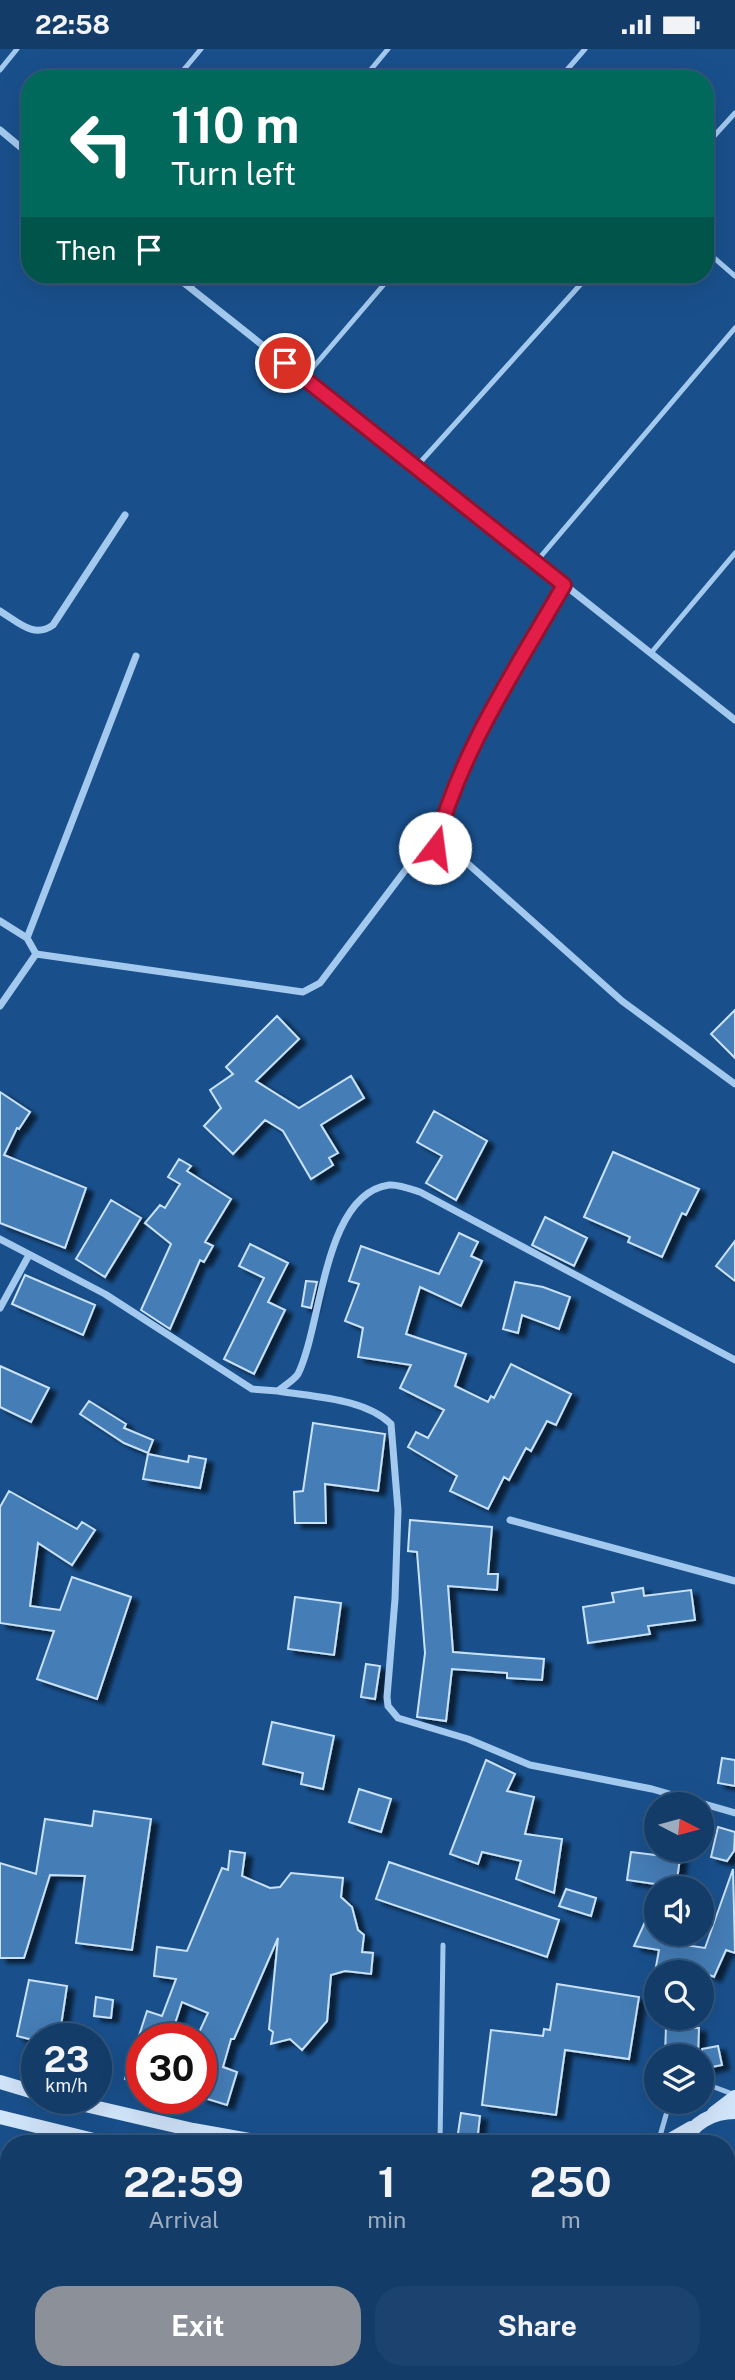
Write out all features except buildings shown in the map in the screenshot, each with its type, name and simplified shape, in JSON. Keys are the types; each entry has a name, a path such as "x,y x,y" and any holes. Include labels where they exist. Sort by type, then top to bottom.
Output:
{"main road":[{"path":"0,2082 21,2088"},
{"path":"678,2135 696,2126 735,2096"},
{"path":"112,2111 221,2135"},
{"path":"709,2117 735,2112"},
{"path":"0,2117 73,2135"},
{"path":"690,2135 696,2126"}],"street":[{"path":"0,130 21,148"},
{"path":"185,284 735,720"},
{"path":"0,611 34,631 44,631 53,625 125,515"},
{"path":"435,848 448,800 471,747 564,585"},
{"path":"27,938 136,656"},
{"path":"36,954 303,992 320,983 419,852 435,848 457,854 622,1000 735,1084"},
{"path":"0,921 27,938 36,954"},
{"path":"0,1006 36,954"},
{"path":"278,1391 297,1375 333,1250 349,1214 364,1194 390,1185 420,1192 735,1360"},
{"path":"0,1240 105,1294 252,1389 278,1391 359,1407 380,1413 391,1423 398,1510 395,1599 387,1697 388,1706 398,1718 490,1747 530,1765 652,1789 735,1813"},
{"path":"0,1308 29,1255"},
{"path":"510,1520 735,1581"}],"lane":[{"path":"0,70 17,49"},
{"path":"184,70 201,49"},
{"path":"370,70 388,49"},
{"path":"567,70 585,49"},
{"path":"714,136 735,113"},
{"path":"714,258 735,276"},
{"path":"190,288 193,284"},
{"path":"304,378 384,284"},
{"path":"416,467 581,284"},
{"path":"536,562 735,328"},
{"path":"650,653 735,553"},
{"path":"440,2135 443,1945"},
{"path":"714,2087 735,2096"},
{"path":"662,2135 667,2114"}],"route":[{"path":"285,363 564,585 471,747 448,800 435,848"}]}
